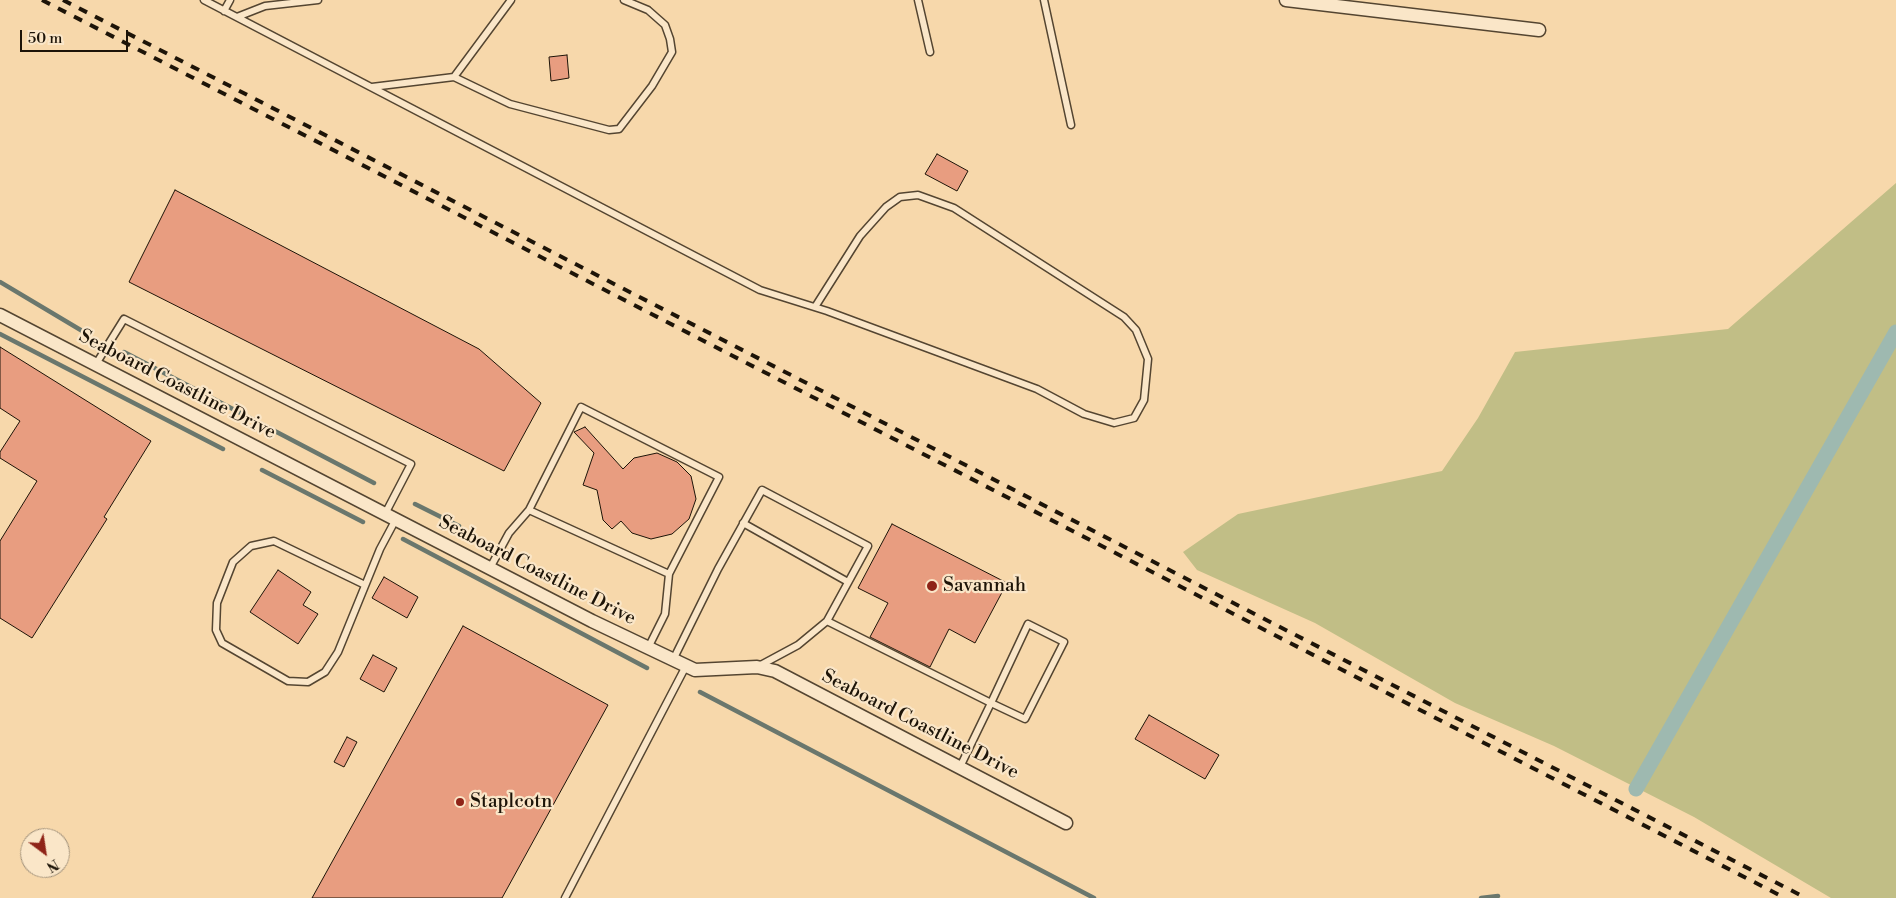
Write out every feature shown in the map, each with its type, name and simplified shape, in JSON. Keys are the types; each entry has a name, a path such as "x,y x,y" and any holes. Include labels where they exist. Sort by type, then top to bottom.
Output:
{"street":[{"path":"1286,0 1539,30"},
{"name":"Seaboard Coastline Drive","path":"0,315 490,568 673,660 695,670 757,667 775,671 1066,823"}],"lane":[{"path":"204,0 760,290 815,307 1037,388 1084,414 1114,423 1134,418 1144,400 1148,360 1136,330 1124,317 954,208 918,194 900,197 886,206 860,236 815,307"},
{"path":"224,11 230,0"},
{"path":"237,17 265,6 318,0"},
{"path":"454,77 510,0"},
{"path":"370,87 454,77 510,104 609,130 619,129 652,86 672,52 670,39 664,25 648,10 624,0"},
{"path":"918,0 930,52"},
{"path":"1044,0 1071,125"},
{"path":"96,364 124,319 411,464 365,585 338,652 325,672 308,682 288,681 222,644 216,630 217,603 233,562 251,546 274,541 365,585"},
{"path":"490,568 509,533 529,510 581,407 720,477 669,574 665,614 648,648"},
{"path":"673,660 718,569 762,490 868,546 827,621 798,645 757,667"},
{"path":"529,510 669,574"},
{"path":"743,523 848,582"},
{"path":"827,621 991,703 1025,719 1064,642 1028,624 991,703 960,768"},
{"path":"564,898 686,666"}],"shaded area":[{"path":"1896,183 1896,898 1831,898 1694,817 1554,746 1455,703 1315,623 1197,570 1183,552 1238,514 1442,471 1478,418 1515,352 1728,329"}],"building":[{"path":"567,55 569,78 551,81 549,57"},
{"path":"937,154 968,171 957,191 925,174"},
{"path":"175,190 479,349 541,403 504,471 129,282"},
{"path":"0,347 151,441 104,517 107,519 32,638 0,618 0,541 37,481 0,458 0,452 20,421 0,408"},
{"path":"585,427 623,469 634,458 657,453 677,462 691,476 696,499 689,519 672,534 651,539 632,533 621,521 612,529 603,520 597,490 583,485 594,453 574,432"},
{"path":"892,524 1007,583 975,643 949,629 930,667 870,637 888,603 858,588"},
{"path":"278,570 311,592 303,605 318,614 298,644 250,612"},
{"path":"384,577 418,597 407,618 372,598"},
{"name":"Staplcotn","path":"463,626 608,705 502,898 312,898"},
{"path":"373,655 397,668 384,692 360,679"},
{"path":"1149,715 1219,755 1205,779 1135,739"},
{"path":"347,737 357,742 344,767 334,762"}],"waterway":[{"path":"0,282 89,335"},
{"path":"1636,789 1896,332"},
{"path":"0,334 223,449"},
{"path":"124,352 374,483"},
{"path":"262,470 363,522"},
{"path":"415,504 459,526"},
{"path":"403,539 647,668"},
{"path":"700,692 1094,898"},
{"path":"1481,898 1498,896"}],"railway":[{"path":"42,0 1785,898"},
{"path":"63,0 1806,898"}],"place":[{"name":"Savannah","path":"932,586"},
{"name":"Staplcotn","path":"460,802"}]}
